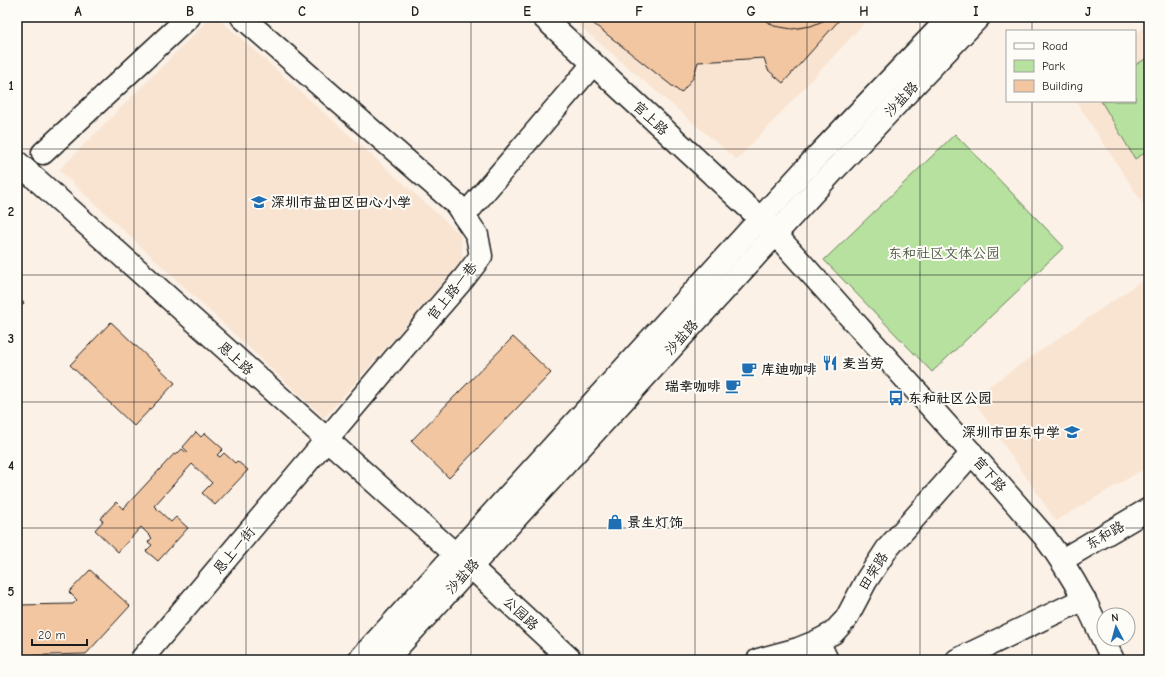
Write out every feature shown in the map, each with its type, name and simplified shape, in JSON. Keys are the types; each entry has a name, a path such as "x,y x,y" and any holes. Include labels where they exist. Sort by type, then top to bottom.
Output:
{"street":[{"path":"43,153 189,17"},
{"path":"242,17 456,204 464,216 593,64"},
{"name":"官上路","path":"543,17 761,218"},
{"name":"沙盐路","path":"386,660 463,561 761,218 819,154 950,17"},
{"name":"沙盐路","path":"359,660 463,561 776,234 835,169 979,17"},
{"name":"恩上路","path":"17,162 463,561"},
{"name":"官上路一巷","path":"327,440 466,277 481,256 477,235 464,216"},
{"name":"官下路","path":"761,218 972,453 1044,536 1062,560 1084,599 1113,660"},
{"name":"恩上一街","path":"141,660 327,440"},
{"name":"田荣路","path":"758,660 798,649 822,650 833,633 846,619 866,581 886,549 972,453"},
{"name":"东和路","path":"1062,560 1149,509"},
{"name":"公园路","path":"463,561 571,660"},
{"path":"957,660 1084,599"}],"shaded area":[{"name":"深圳市盐田区田心小学","path":"211,17 217,17 460,234 463,260 324,418 59,170"},
{"path":"569,17 870,17 737,160"},
{"path":"1149,23 1149,213 1077,102 1136,102 1136,34"},
{"name":"深圳市田东中学","path":"1149,276 1149,466 1056,521 972,398"}],"green space":[{"path":"1149,57 1149,150 1135,159 1102,102 1136,102 1136,64"},
{"name":"东和社区文体公园","path":"955,134 1064,247 932,372 824,260"}],"building":[{"path":"585,17 842,17 783,83 768,70 764,58 698,62 693,78 681,93"},
{"path":"761,17 832,17 811,26 792,29 774,26"},
{"path":"17,297 24,303 17,311"},
{"path":"111,322 175,383 134,426 70,365"},
{"path":"513,337 551,373 449,478 411,441"},
{"path":"196,432 201,437 205,433 223,449 217,455 220,457 224,453 235,463 237,461 248,470 215,505 202,493 212,483 192,464 154,506 171,522 176,517 188,528 158,561 146,551 152,545 148,542 152,538 141,527 118,552 95,530 103,521 100,519 116,502 123,509 174,454 176,455 182,449 187,453 188,452 183,447"},
{"path":"17,532 21,536 17,540"},
{"path":"90,570 130,606 86,654 17,656 17,605 73,604 77,600 69,592"}],"place":[{"name":"深圳市盐田区田心小学","path":"259,202"},
{"name":"麦当劳","path":"830,363"},
{"name":"库迪咖啡","path":"749,369"},
{"name":"瑞幸咖啡","path":"733,386"},
{"name":"东和社区公园","path":"896,398"},
{"name":"深圳市田东中学","path":"1072,432"},
{"name":"景生灯饰","path":"615,522"}]}
